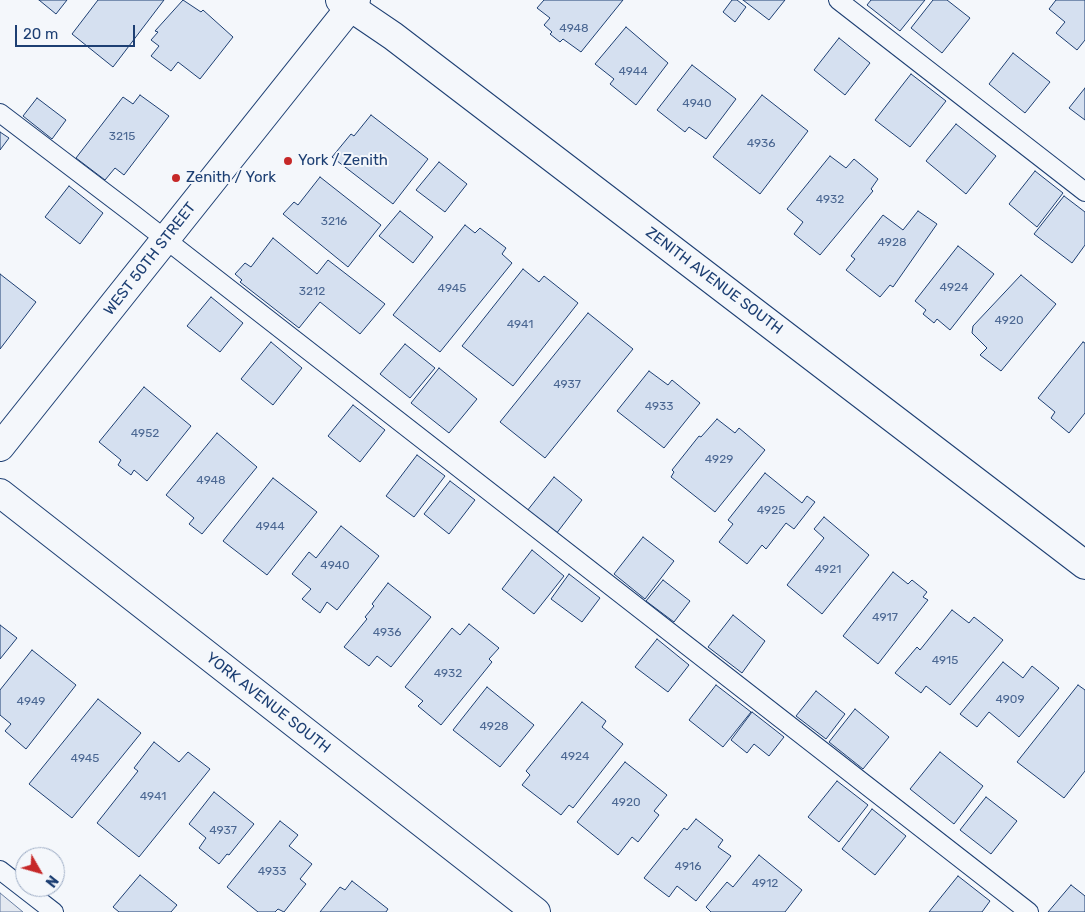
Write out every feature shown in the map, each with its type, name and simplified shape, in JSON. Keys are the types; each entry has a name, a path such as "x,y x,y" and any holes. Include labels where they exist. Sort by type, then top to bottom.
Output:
{"street":[{"name":"WEST 50TH STREET","path":"0,447 349,2"},
{"name":"ZENITH AVENUE SOUTH","path":"349,2 1085,565"},
{"name":"YORK AVENUE SOUTH","path":"0,493 536,912"}],"lane":[{"path":"838,0 1085,192"},
{"path":"0,113 165,239 1029,912"},
{"path":"0,870 54,912"}],"shaded area":[{"path":"0,893 23,912 0,912"}],"building":[{"path":"39,0 67,0 56,14"},
{"path":"98,0 164,0 113,67 72,34"},
{"path":"183,0 201,12 203,10 233,37 200,79 178,62 171,71 151,56 159,46 151,40 158,32 155,31"},
{"path":"544,0 623,0 581,52 563,39 560,42 550,34 552,32 544,25 550,18 537,8"},
{"path":"732,0 737,0 746,7 735,22 723,12"},
{"path":"743,0 785,0 769,20"},
{"path":"871,0 925,0 900,31 867,5"},
{"path":"933,0 947,0 970,18 942,53 911,28"},
{"path":"1056,0 1085,0 1085,40 1077,50 1056,33 1065,22 1049,9"},
{"path":"626,27 668,63 636,105 610,84 614,79 595,64"},
{"path":"839,38 870,63 845,95 814,70"},
{"path":"1013,53 1050,82 1025,113 989,84"},
{"path":"692,65 736,99 706,139 689,127 685,132 657,110"},
{"path":"911,74 946,101 910,147 875,120"},
{"path":"1085,88 1085,120 1069,108"},
{"path":"140,95 169,116 124,175 115,168 105,180 76,158 123,97 133,104"},
{"path":"762,95 808,131 760,194 713,157"},
{"path":"37,98 66,120 52,139 23,116"},
{"path":"371,115 428,159 393,204 332,157 351,134 354,136"},
{"path":"956,124 996,156 966,194 926,161"},
{"path":"0,132 9,138 0,150"},
{"path":"830,156 846,168 854,159 878,179 871,189 873,191 820,255 794,234 803,222 787,209"},
{"path":"439,162 467,184 445,212 416,190"},
{"path":"1035,171 1063,193 1037,227 1009,204"},
{"path":"320,177 381,225 348,267 283,214 294,202 298,205"},
{"path":"69,186 103,213 80,244 45,217"},
{"path":"1064,196 1085,212 1085,245 1072,263 1034,234"},
{"path":"400,211 433,237 413,263 379,236"},
{"path":"918,211 937,224 893,287 890,285 880,297 846,270 855,259 851,256 883,215 903,230"},
{"path":"465,225 475,233 480,228 506,248 502,254 512,263 440,352 393,315"},
{"path":"273,238 317,274 328,260 385,304 360,334 320,302 299,328 240,282 242,280 235,274 245,263 251,267"},
{"path":"958,246 994,274 950,330 937,319 934,323 923,314 926,310 915,301"},
{"path":"523,269 539,282 544,276 578,303 513,386 462,346"},
{"path":"0,274 36,302 0,349"},
{"path":"1021,275 1056,304 1001,371 980,355 987,348 972,333 973,326"},
{"path":"211,297 243,323 220,352 187,326"},
{"path":"588,313 633,349 545,458 500,422"},
{"path":"271,342 302,368 273,405 241,379"},
{"path":"1083,342 1085,343 1085,413 1069,433 1051,418 1055,412 1038,398"},
{"path":"405,344 435,368 410,398 380,374"},
{"path":"439,368 477,399 449,433 411,403"},
{"path":"649,371 668,385 672,380 700,403 664,448 617,411"},
{"path":"144,387 191,426 147,481 134,470 131,475 118,465 121,460 99,442"},
{"path":"353,405 385,430 360,462 328,436"},
{"path":"717,419 735,433 739,428 765,450 715,512 671,477 674,472 672,470 699,436 701,437"},
{"path":"217,433 257,467 202,534 189,524 194,518 166,495"},
{"path":"417,455 445,476 414,517 386,496"},
{"path":"765,473 802,503 807,496 815,502 794,529 786,523 766,549 762,545 747,564 719,542 733,524 728,520"},
{"path":"554,477 582,500 556,534 527,511"},
{"path":"273,478 317,512 267,575 223,541"},
{"path":"450,481 475,500 449,534 424,514"},
{"path":"824,517 869,555 822,614 787,585 824,538 814,529"},
{"path":"341,526 379,556 337,610 327,602 320,613 302,599 311,589 292,574 309,552 316,558"},
{"path":"643,537 674,561 645,599 614,574"},
{"path":"532,550 564,576 534,614 502,589"},
{"path":"893,572 908,584 912,580 927,592 923,597 928,600 878,664 843,636"},
{"path":"569,574 600,598 582,622 551,599"},
{"path":"663,580 690,601 674,622 646,601"},
{"path":"388,583 431,617 391,667 377,656 369,666 344,647 367,619 365,617 374,606 372,604"},
{"path":"952,610 969,623 974,617 1003,640 950,705 926,686 921,693 895,673 917,647 920,650"},
{"path":"733,615 765,641 742,673 708,647"},
{"path":"469,624 499,648 489,659 492,662 441,725 418,706 423,701 405,687 452,628 460,635"},
{"path":"0,625 17,638 0,659"},
{"path":"657,639 689,665 668,692 635,667"},
{"path":"32,650 76,685 26,749 5,731 11,724 0,715 0,690"},
{"path":"1003,662 1023,678 1032,666 1059,688 1019,737 989,712 977,727 960,714"},
{"path":"716,685 751,712 723,747 689,720"},
{"path":"1078,685 1085,690 1085,771 1064,798 1017,762"},
{"path":"487,687 534,725 500,767 453,730"},
{"path":"816,691 845,714 826,739 796,716"},
{"path":"98,699 141,733 72,818 29,784"},
{"path":"582,702 606,721 602,727 623,744 573,808 569,805 561,815 522,785 530,775 526,771"},
{"path":"855,709 889,737 863,769 829,742"},
{"path":"752,712 784,737 769,756 754,744 747,753 731,740"},
{"path":"154,742 179,762 188,752 210,769 139,857 97,823 138,771 134,768"},
{"path":"940,752 983,786 954,824 910,789"},
{"path":"625,762 667,795 654,811 659,815 638,842 632,837 618,855 577,822"},
{"path":"837,781 868,805 839,842 808,817"},
{"path":"214,792 254,824 229,855 227,854 219,864 199,848 206,838 189,824"},
{"path":"986,797 1017,821 991,854 960,830"},
{"path":"872,809 906,836 875,875 842,849"},
{"path":"696,819 723,840 718,847 731,856 696,901 677,886 669,897 644,878 684,828 687,830"},
{"path":"280,821 298,835 289,846 312,864 300,879 306,884 284,912 278,909 275,912 258,912 227,887"},
{"path":"759,855 802,890 785,912 711,912 706,907 727,882 733,887"},
{"path":"140,875 177,905 171,912 119,912 113,907"},
{"path":"958,876 990,901 982,912 929,912"},
{"path":"352,881 388,909 386,912 320,912 340,887 345,890"},
{"path":"1071,885 1085,896 1085,912 1048,912"}],"place":[{"name":"York / Zenith","path":"288,161"},
{"name":"Zenith / York","path":"176,178"}]}
